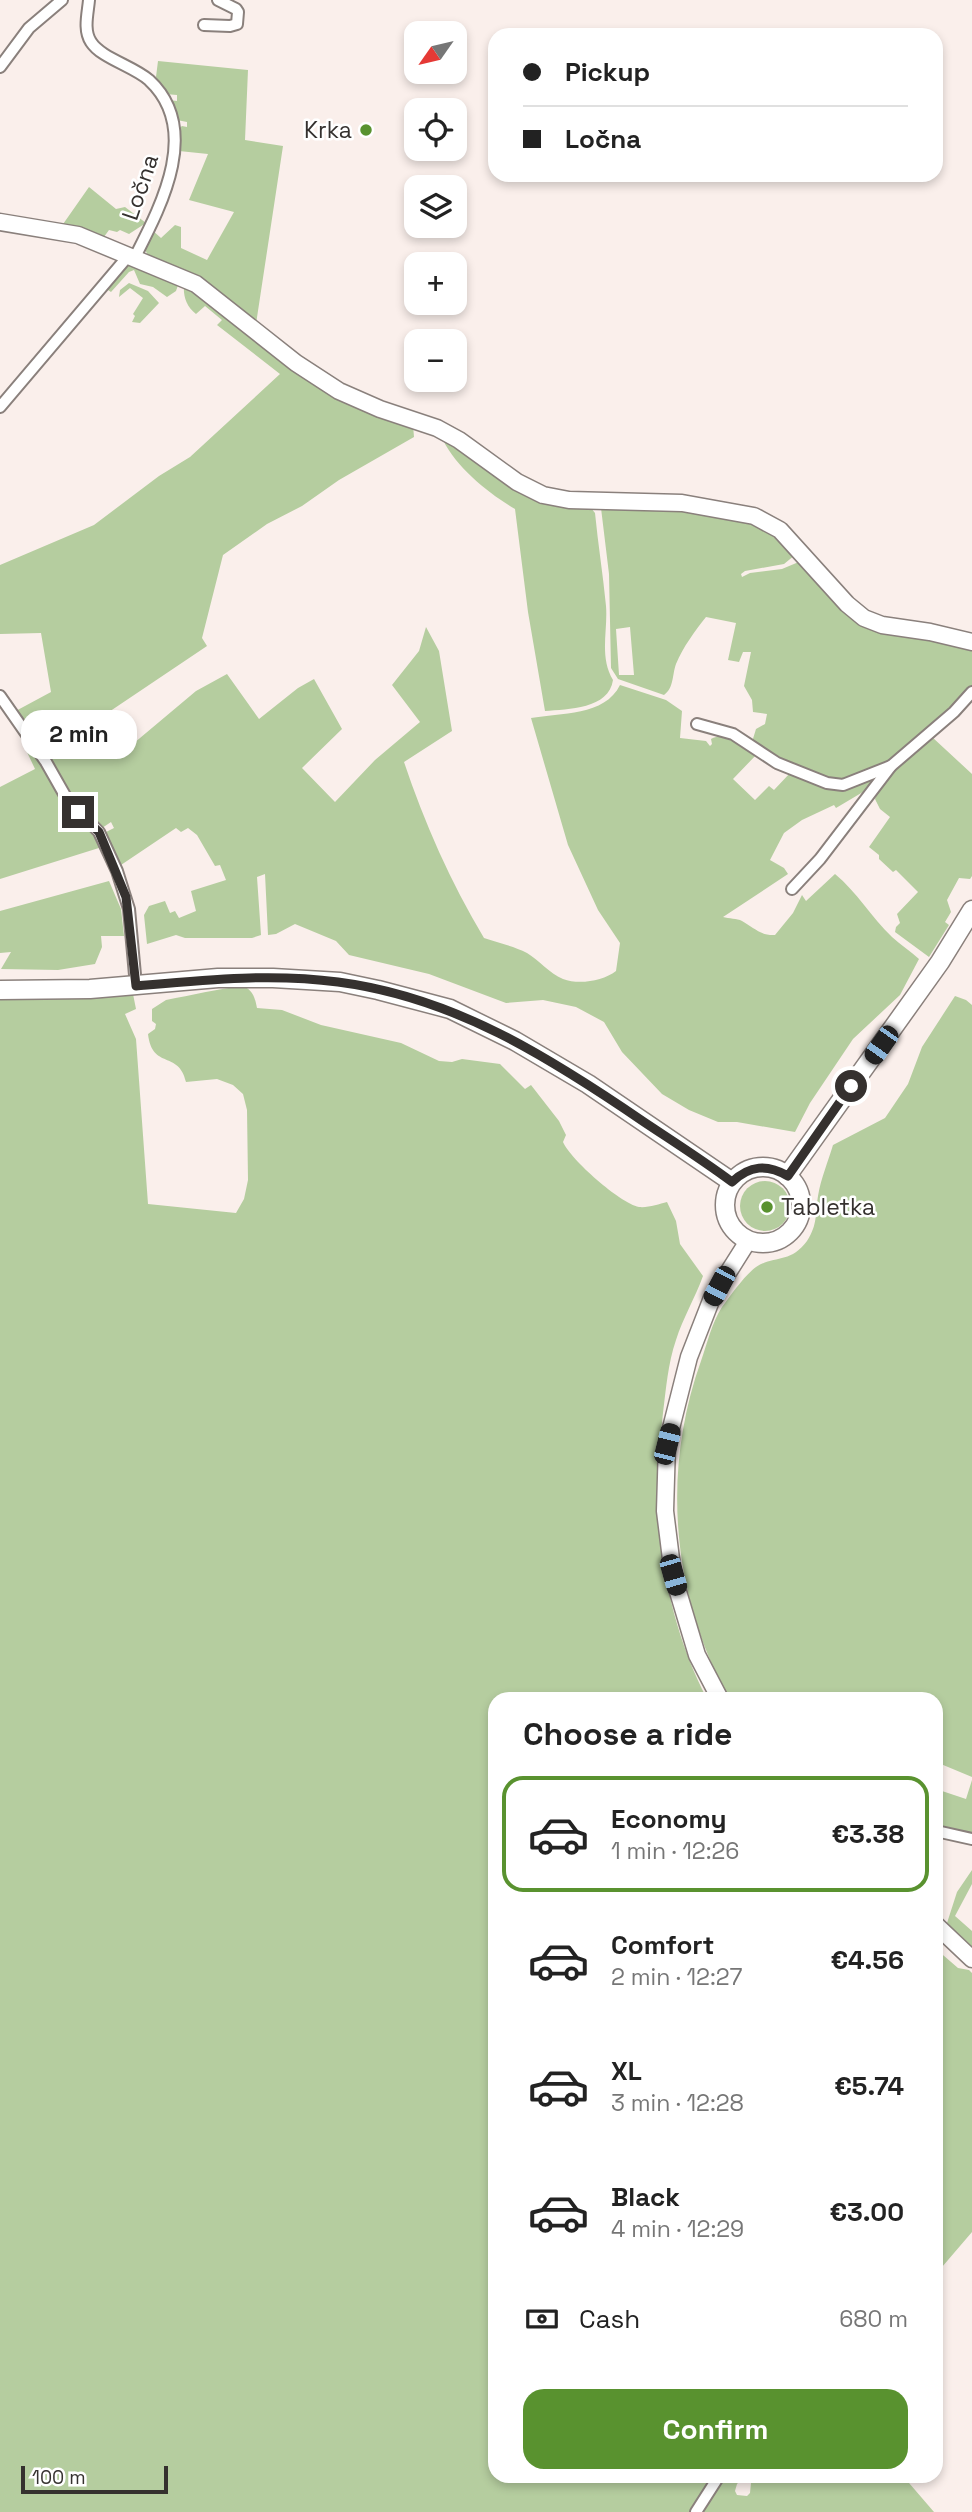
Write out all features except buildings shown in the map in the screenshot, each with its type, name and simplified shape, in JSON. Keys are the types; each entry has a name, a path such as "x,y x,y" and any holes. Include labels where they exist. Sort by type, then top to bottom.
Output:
{"main road":[{"path":"788,1176 940,962 972,910"},
{"path":"0,990 136,986 218,978 303,979 378,990 450,1009 515,1041 588,1084 732,1182"},
{"path":"765,1167 788,1176 800,1196 801,1209 792,1231 771,1243 759,1244 748,1241 730,1226 724,1203 732,1182 741,1173 765,1167"}],"street":[{"path":"0,67 29,28 62,0"},
{"name":"Ločna","path":"0,407 132,256 159,210 170,179 175,149 174,129 165,102 148,79 99,50 89,40 89,0"},
{"path":"204,25 230,26 237,23 236,9 218,0"},
{"path":"0,222 78,235 196,285 296,363 339,391 380,410 446,433 506,475 543,495 569,500 682,503 754,516 780,530 847,604 864,618 882,625 972,642"},
{"path":"792,889 820,859 891,766 954,712 972,692"},
{"path":"0,696 55,775 66,799 99,832 117,871 129,909 136,986"},
{"path":"696,724 733,734 777,763 827,783 843,785 891,766"},
{"path":"716,1692 697,1656 673,1575 665,1511 667,1444 689,1356 712,1298 748,1241"},
{"path":"943,1833 972,1839"},
{"path":"943,1932 972,1959"},
{"path":"696,2512 715,2483"}],"green space":[{"path":"158,61 248,70 245,140 283,146 256,324 149,257 144,248 152,230 161,238 175,225 181,227 181,248 207,260 234,212 189,200 208,154 179,151 177,130 182,126 187,127 187,122 177,120 169,100 177,101 177,95 165,94 156,77"},
{"path":"89,187 116,209 125,207 146,223 129,234 120,230 109,230 101,241 61,227"},
{"path":"130,262 178,285 176,291 167,297 153,287 140,284 134,270 111,292 105,288"},
{"path":"129,283 148,291 159,303 140,323 132,322 135,316 133,314 143,298 130,288 119,297 120,290"},
{"path":"184,284 271,346 413,425 414,437 339,480 302,506 267,524 223,555 202,638 207,646 88,726 115,759 196,691 227,674 259,719 298,688 314,679 342,729 302,768 335,802 375,760 420,722 392,685 419,651 426,627 439,651 452,731 404,762 429,830 460,896 484,938 522,951 563,979 576,982 598,980 616,971 620,943 598,910 568,845 531,718 593,708 604,703 620,685 666,700 682,711 680,738 706,741 710,746 711,739 729,738 758,753 733,779 755,800 769,786 774,790 791,772 827,787 875,774 878,780 868,789 836,808 834,805 802,820 784,833 770,860 784,868 788,874 723,917 740,920 761,933 775,935 793,913 802,895 806,901 835,874 892,937 919,959 900,995 853,1039 810,1103 795,1132 737,1122 718,1122 689,1110 662,1094 622,1052 604,1022 576,1007 543,1000 506,1003 429,974 349,955 336,941 295,924 268,935 265,874 257,877 261,935 252,938 185,938 176,935 147,944 144,915 149,906 165,901 170,913 175,911 179,918 196,911 191,891 226,880 220,865 215,866 197,835 188,828 181,832 176,828 118,867 104,833 114,828 111,822 102,828 78,809 12,713 51,692 41,633 0,634 0,565 94,525 159,476 190,457 280,374 217,325 222,320 205,306 196,314 186,300"},
{"path":"443,440 460,447 506,483 591,508 595,513 606,606 605,653 613,680 610,690 596,702 576,708 545,711 528,612 515,509 474,479 456,460"},
{"path":"655,506 762,523 795,555 784,564 745,571 741,574 742,577 750,573 782,569 801,561 827,588 912,637 972,649 972,687 953,709 897,760 840,783 798,770 752,742 756,729 765,724 767,714 753,712 752,700 744,686 751,652 743,652 739,662 728,660 736,623 706,617 682,651 671,685 664,695 618,679 611,668 609,574 601,508","holes":["630,627 634,675 619,675 616,629"]},
{"path":"932,737 972,774 972,876 970,879 959,878 947,900 951,912 945,922 949,925 929,957 895,932 900,923 897,914 918,892 896,870 893,872 869,847 890,817 880,809 875,799 885,780"},
{"path":"32,747 93,829 102,847 0,879 0,787 35,769 26,750"},
{"path":"109,881 121,909 124,936 101,936 102,947 95,964 58,970 1,969 11,952 0,953 0,911"},
{"path":"243,986 253,995 257,1008 282,1010 321,1025 401,1043 439,1061 452,1062 462,1059 500,1064 525,1089 531,1085 559,1121 566,1135 563,1142 568,1150 597,1180 620,1198 639,1207 667,1202 676,1221 680,1244 703,1276 671,1358 663,1413 658,1487 663,1559 670,1595 679,1631 704,1692 488,1692 488,2483 709,2483 689,2512 0,2512 0,997 28,999 133,994 136,1009 125,1014 136,1039 148,1204 236,1213 244,1199 248,1180 247,1110 243,1094 233,1085 217,1079 186,1082 178,1066 155,1052 150,1045 148,1034 155,1029 156,1024 152,1021 152,1009 166,1000"},
{"path":"955,996 972,1005 972,1777 943,1765 943,1692 726,1692 695,1618 679,1533 677,1490 680,1446 688,1403 718,1313 756,1267 794,1253 807,1241 815,1224 819,1189 833,1145 885,1118 908,1084 922,1047"},
{"path":"765,1181 782,1189 790,1206 782,1223 765,1231 748,1223 740,1206 748,1189"},
{"path":"972,1780 972,1836 943,1830 943,1791 966,1799"},
{"path":"972,1870 972,1884 955,1916 972,1931 972,1947 947,1923 957,1892"},
{"path":"943,1955 958,1968 972,1973 972,2232 943,2266"},
{"path":"717,2483 738,2483 735,2491 737,2495 747,2496 751,2483 909,2483 934,2512 698,2512"}],"place":[{"name":"Krka","path":"366,130"},
{"name":"Tabletka","path":"767,1207"}],"route":[{"path":"78,812 99,832 126,897 136,986 218,978 303,979 340,982 450,1009 515,1041 588,1084 732,1182 741,1173 753,1168 765,1167 788,1176 851,1086"}]}
